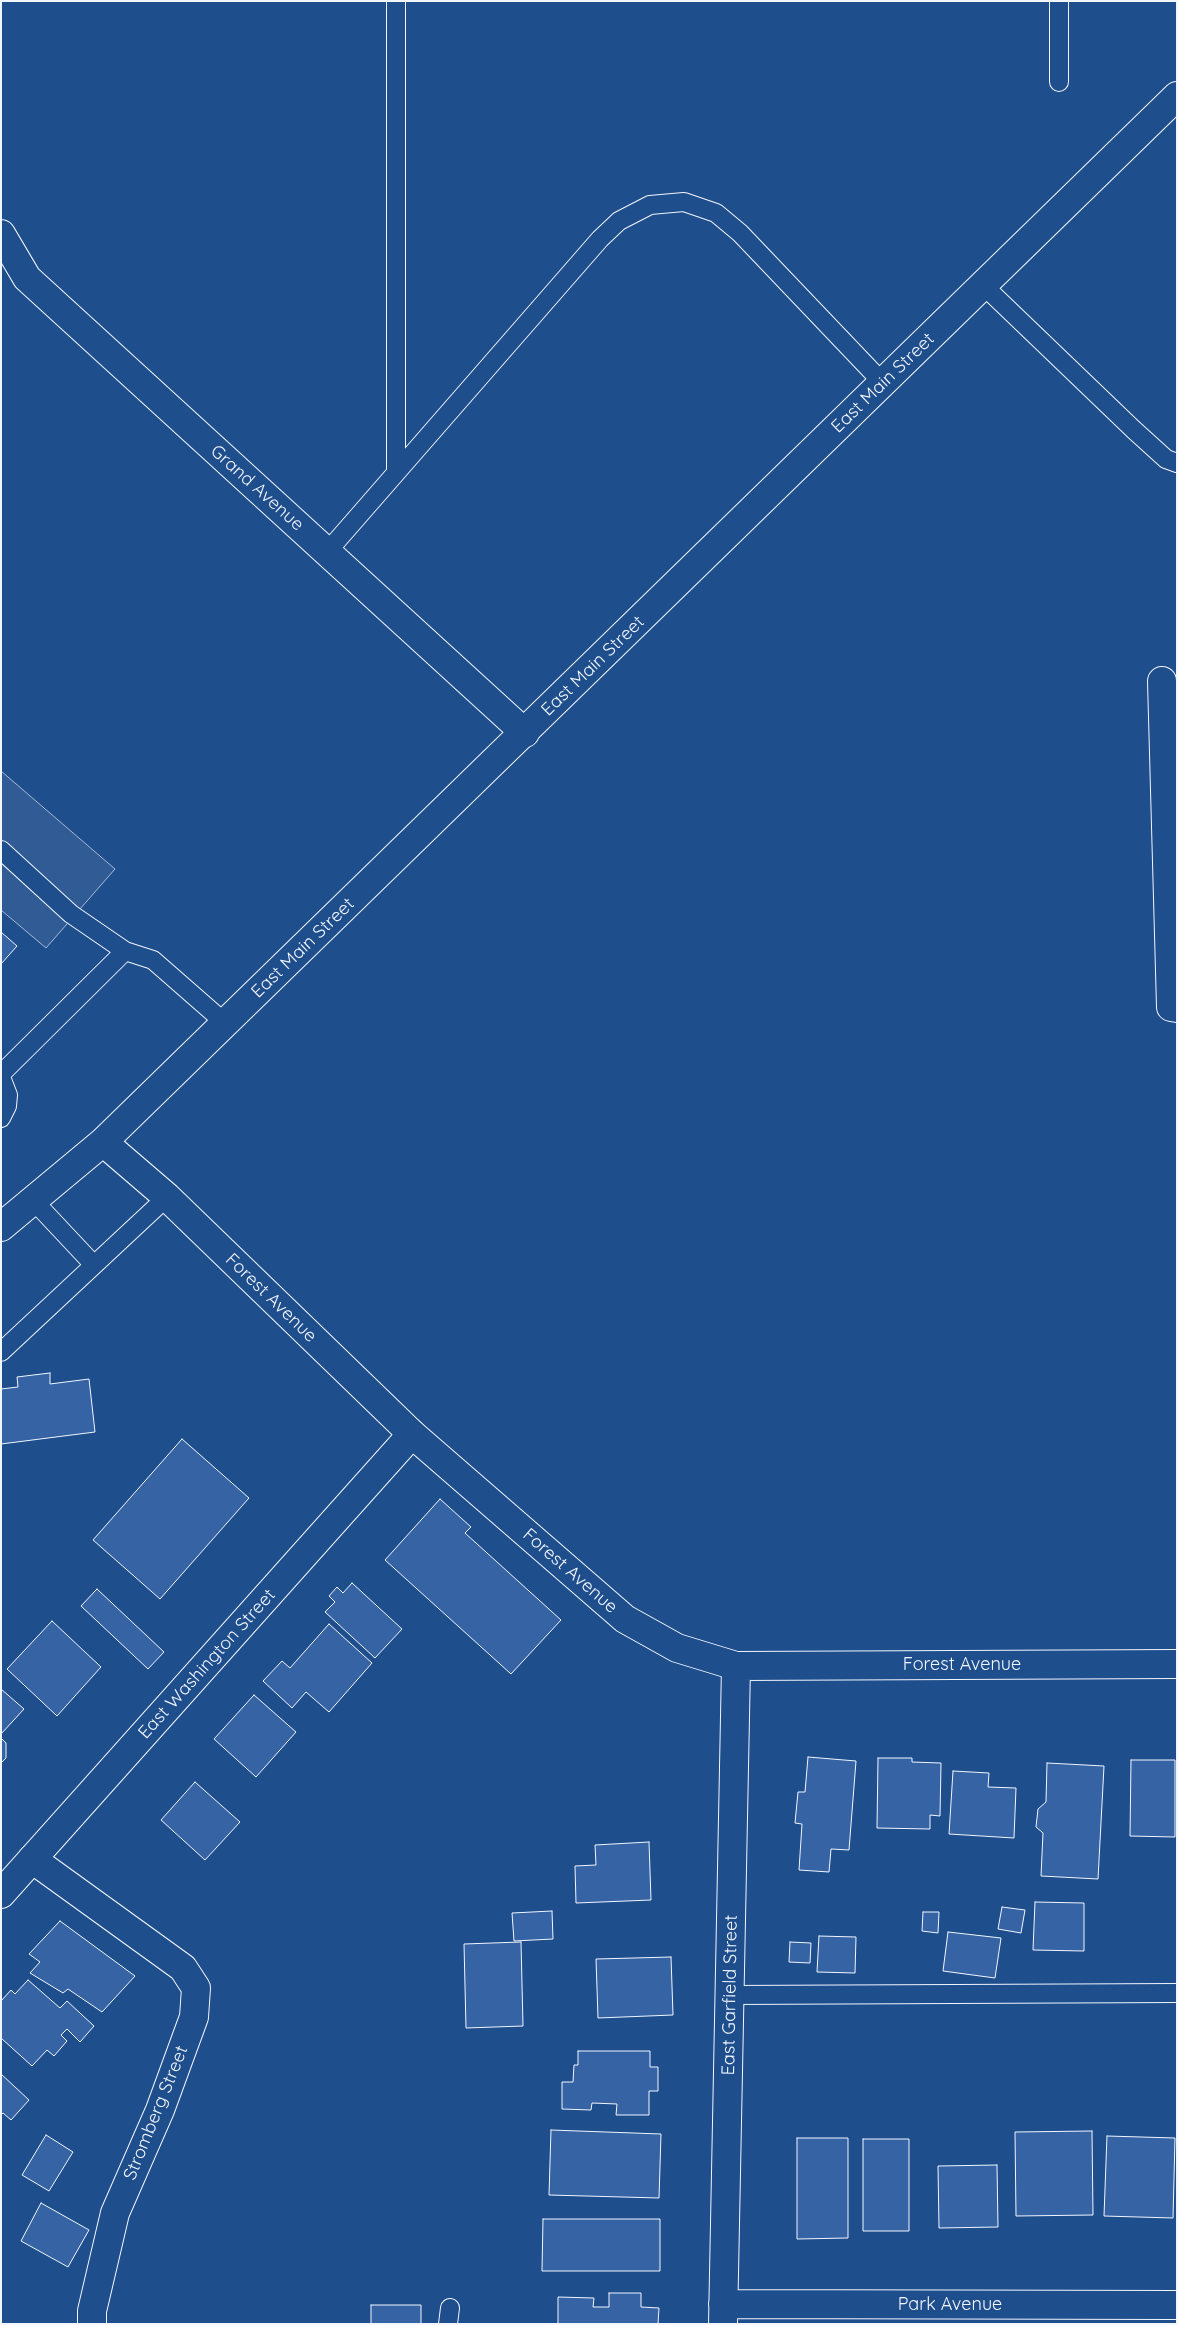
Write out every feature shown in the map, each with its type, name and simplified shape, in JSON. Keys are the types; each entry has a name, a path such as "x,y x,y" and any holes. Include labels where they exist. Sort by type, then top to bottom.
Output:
{"street":[{"name":"East Main Street","path":"1,1227 103,1142 1177,96"},
{"name":"Grand Avenue","path":"1,234 27,278 525,733"},
{"path":"1162,681 1174,1007"},
{"name":"Forest Avenue","path":"103,1142 166,1197 412,1434 625,1619 677,1648 736,1666 1177,1664"},
{"name":"East Washington Street","path":"1,1894 412,1434"},
{"name":"East Garfield Street","path":"723,2314 736,1666"},
{"name":"Stromberg Street","path":"32,1859 183,1968 196,1988 194,2017 160,2110 115,2213 92,2311 92,2324"},
{"name":"Park Avenue","path":"723,2314 1177,2305"}],"lane":[{"path":"396,1 396,473"},
{"path":"1059,1 1059,82"},
{"path":"327,552 600,239 618,221 650,206 684,202 716,213 740,233 883,383"},
{"path":"983,285 1134,430 1166,458 1177,463"},
{"path":"1,850 71,914 125,951 154,960 226,1023"},
{"path":"1,1118 7,1106 8,1095 1,1076 125,951"},
{"path":"1,1352 166,1197"},
{"path":"34,1200 94,1265"},
{"path":"730,1995 1177,1993"}],"shaded area":[{"path":"1,771 115,869 46,948 1,910"}],"building":[{"path":"1,932 17,946 1,964"},
{"path":"50,1373 50,1384 89,1379 95,1432 1,1444 1,1389 18,1387 17,1377"},
{"path":"182,1439 249,1498 160,1599 93,1540"},
{"path":"440,1499 471,1527 465,1533 561,1620 511,1674 385,1560"},
{"path":"352,1583 402,1629 375,1658 325,1612 335,1602 329,1596 337,1587 343,1593"},
{"path":"97,1589 164,1652 148,1669 81,1606"},
{"path":"52,1621 101,1667 57,1716 7,1669"},
{"path":"329,1624 372,1663 329,1712 306,1692 292,1708 263,1681 282,1661 290,1668"},
{"path":"1,1689 24,1709 1,1734"},
{"path":"254,1695 296,1732 256,1777 214,1739"},
{"path":"1,1738 6,1743 6,1758 1,1763"},
{"path":"808,1757 856,1761 849,1850 831,1849 829,1872 799,1870 802,1824 795,1823 798,1792 805,1792"},
{"path":"878,1758 912,1758 912,1762 941,1763 940,1816 930,1815 930,1829 877,1828"},
{"path":"1131,1760 1175,1760 1175,1837 1130,1836"},
{"path":"1047,1763 1104,1766 1098,1879 1041,1876 1043,1833 1036,1827 1038,1809 1046,1802"},
{"path":"953,1771 989,1773 988,1787 1016,1788 1014,1838 949,1834"},
{"path":"195,1782 240,1822 205,1860 161,1820"},
{"path":"649,1842 651,1900 576,1903 575,1866 596,1865 595,1845"},
{"path":"1035,1902 1084,1903 1084,1951 1033,1950"},
{"path":"1002,1907 1025,1910 1021,1933 998,1929"},
{"path":"552,1911 553,1939 514,1941 512,1913"},
{"path":"923,1912 939,1912 938,1933 922,1931"},
{"path":"60,1921 135,1976 102,2012 68,1989 63,1993 30,1973 40,1962 29,1954"},
{"path":"948,1932 1001,1938 995,1978 943,1971"},
{"path":"819,1936 856,1937 855,1973 817,1972"},
{"path":"521,1942 523,2026 466,2028 464,1944"},
{"path":"790,1942 811,1943 810,1963 789,1962"},
{"path":"671,1957 673,2015 598,2018 596,1959"},
{"path":"28,1980 60,2008 67,2001 94,2026 80,2042 67,2029 61,2035 67,2041 54,2056 47,2050 32,2066 1,2038 1,2001 11,1990 15,1994"},
{"path":"578,2051 650,2051 650,2067 658,2067 658,2091 649,2091 649,2115 616,2115 617,2104 592,2103 591,2110 562,2109 562,2082 573,2082 574,2065 578,2065"},
{"path":"1,2074 29,2100 11,2120 3,2113 1,2115"},
{"path":"551,2130 661,2134 659,2198 549,2195"},
{"path":"1092,2131 1093,2215 1016,2216 1015,2132"},
{"path":"46,2135 73,2152 49,2191 22,2175"},
{"path":"1107,2136 1175,2138 1173,2218 1104,2216"},
{"path":"797,2138 848,2138 848,2238 797,2239"},
{"path":"863,2139 909,2139 909,2231 863,2231"},
{"path":"997,2165 998,2227 939,2228 938,2166"},
{"path":"41,2203 89,2230 68,2267 21,2241"},
{"path":"543,2219 660,2219 660,2271 542,2271"},
{"path":"609,2293 641,2293 641,2307 659,2308 658,2324 558,2324 558,2297 594,2298 593,2307 609,2307"},
{"path":"371,2305 421,2305 421,2324 371,2324"}]}
